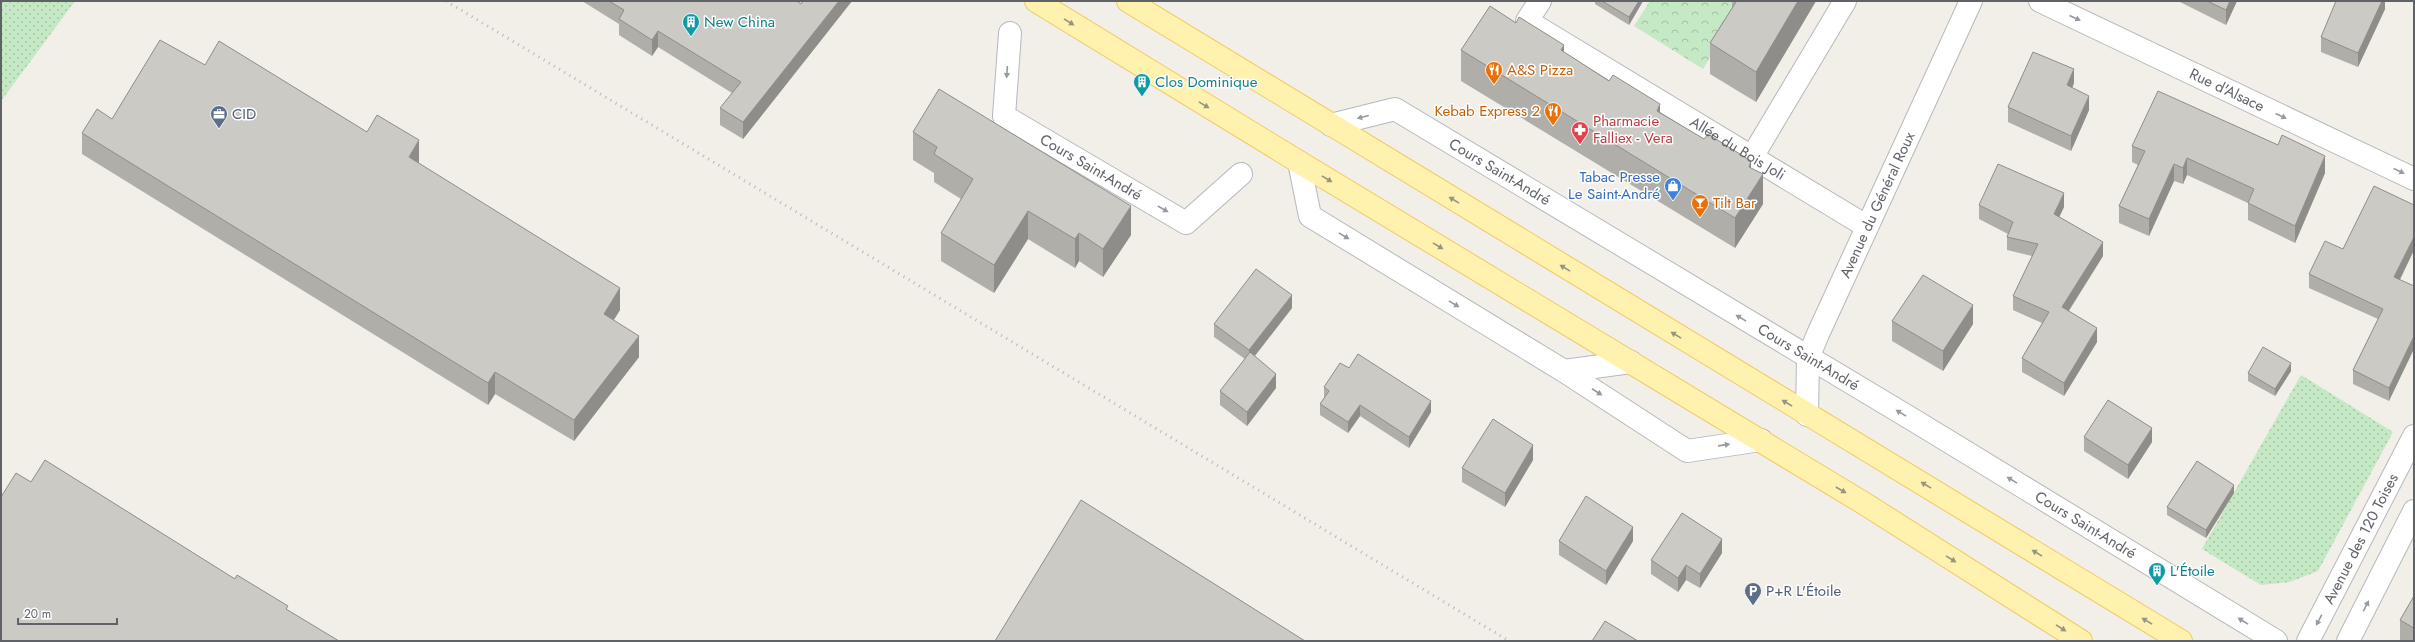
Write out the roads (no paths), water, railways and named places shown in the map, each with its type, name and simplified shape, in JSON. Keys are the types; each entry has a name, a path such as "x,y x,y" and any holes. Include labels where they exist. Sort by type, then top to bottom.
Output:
{"main road":[{"path":"1036,1 1298,162 1866,504 2081,641"},
{"path":"1128,1 2181,641"}],"street":[{"name":"Allée du Bois Joli","path":"1540,1 1527,21 1866,226"},
{"path":"1752,157 1845,1"},
{"name":"Avenue du Général Roux","path":"1807,415 1808,358 1866,226 1971,1"},
{"name":"Rue d'Alsace","path":"2040,1 2414,179"},
{"name":"Cours Saint-André","path":"1010,33 1004,116 1186,223 1241,174"},
{"name":"Cours Saint-André","path":"1331,125 1395,109 2276,641"},
{"path":"1298,162 1310,216 1564,371 1687,451 1761,440"},
{"path":"1564,371 1631,362"},
{"name":"Avenue des 120 Toises","path":"2308,641 2414,436"},
{"path":"2348,641 2414,511"}],"railway":[{"path":"446,1 1509,641"}],"place":[{"name":"New China","path":"691,37"},
{"name":"A&S Pizza","path":"1494,85"},
{"name":"Clos Dominique","path":"1142,97"},
{"name":"Kebab Express 2","path":"1553,126"},
{"name":"CID","path":"219,129"},
{"name":"Pharmacie Falliex - Vera","path":"1580,145"},
{"name":"Tabac Presse Le Saint-André","path":"1673,201"},
{"name":"Tilt Bar","path":"1700,218"},
{"name":"L'Étoile","path":"2157,586"},
{"name":"P+R L'Étoile","path":"1753,606"}]}
